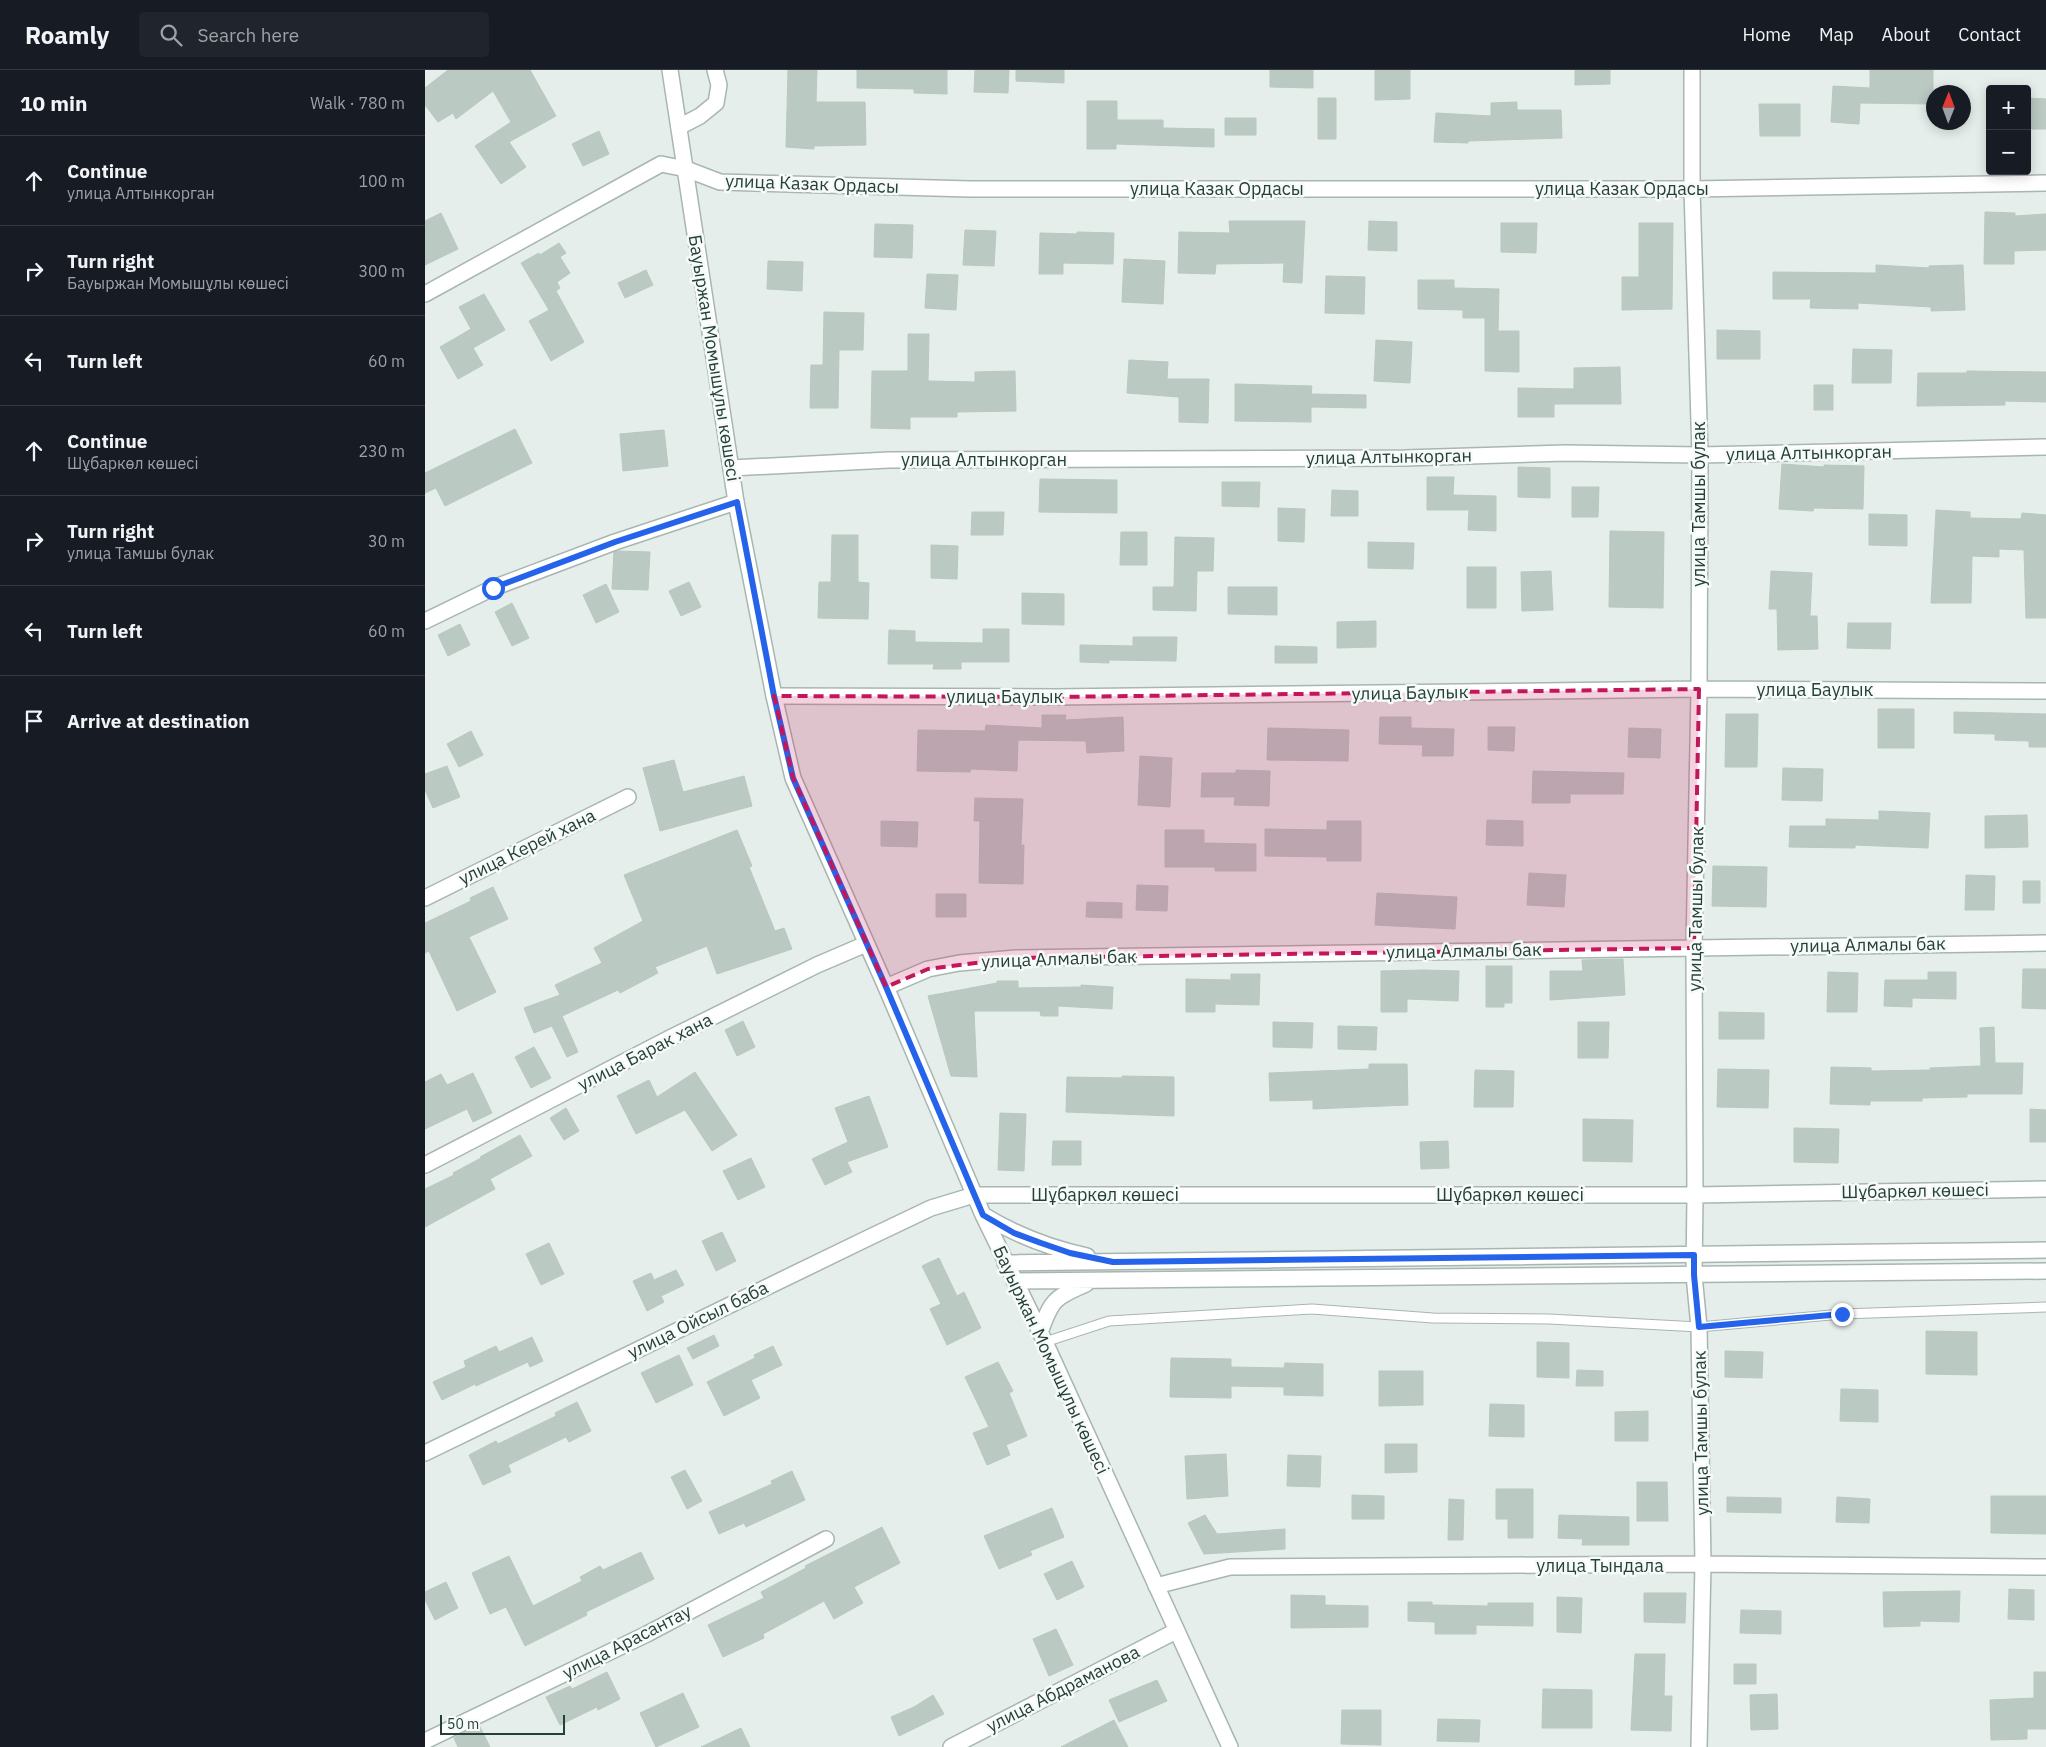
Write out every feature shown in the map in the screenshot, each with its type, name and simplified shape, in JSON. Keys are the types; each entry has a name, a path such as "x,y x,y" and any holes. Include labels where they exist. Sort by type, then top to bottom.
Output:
{"street":[{"name":"Бауыржан Момышұлы көшесі","path":"670,70 731,468 774,696 793,778 886,987 983,1215 1042,1337 1230,1747"},
{"path":"679,127 700,116 716,103 719,85 715,70"},
{"name":"улица Тамшы булак","path":"1692,70 1692,189 1700,455 1699,689 1694,948 1694,1275 1699,1327 1703,1564 1699,1747"},
{"name":"улица Казак Ордасы","path":"425,294 661,164 686,169 720,182 970,189 1692,189 2046,183"},
{"name":"улица Алтынкорган","path":"731,468 889,460 1405,458 1565,453 1700,455 2046,447"},
{"path":"425,622 493,588 615,542 737,502"},
{"name":"улица Баулык","path":"774,696 1055,697 1699,689 2046,691"},
{"name":"улица Керей хана","path":"425,898 628,797"},
{"name":"улица Алмалы бак","path":"886,987 928,969 959,963 1016,958 2046,943"},
{"name":"улица Барак хана","path":"425,1165 817,965 866,944"},
{"name":"Шұбаркөл көшесі","path":"974,1195 1695,1195 2046,1189"},
{"name":"улица Ойсыл баба","path":"425,1453 931,1208 974,1195"},
{"path":"983,1215 1014,1233 1041,1243 1070,1253 1113,1262"},
{"path":"1005,1263 2046,1250"},
{"path":"1014,1282 2046,1271"},
{"path":"1042,1337 1053,1302 1064,1293 1095,1281"},
{"name":"улица Арасантау","path":"425,1742 647,1634 827,1539"},
{"name":"улица Тындала","path":"1156,1586 1230,1567 1703,1564 2046,1567"},
{"name":"улица Абдраманова","path":"951,1747 1176,1631"}],"lane":[{"path":"1042,1337 1109,1321 1312,1310 1433,1318 1549,1319 1699,1327 1842,1314 2046,1307"}],"highlighted area":[{"path":"1699,689 1694,948 1016,958 928,969 886,987 793,778 774,696 1055,697"}],"building":[{"path":"448,70 530,70 556,116 509,142 526,167 501,184 475,146 511,122 493,91 456,119 453,113 438,122 425,105 425,88"},
{"path":"788,70 817,70 816,102 865,102 866,145 814,146 814,149 786,147"},
{"path":"857,70 947,70 947,94 914,93 914,89 857,88"},
{"path":"975,70 1009,70 1008,93 974,92"},
{"path":"1016,70 1064,70 1064,83 1016,81"},
{"path":"1270,70 1313,70 1313,88 1270,87"},
{"path":"1375,70 1410,70 1410,99 1375,100"},
{"path":"1575,70 1610,70 1610,84 1575,85"},
{"path":"1870,70 1933,70 1933,85 1926,85 1926,104 1860,103 1859,124 1831,122 1833,86 1870,88"},
{"path":"1318,98 1336,98 1336,139 1318,139"},
{"path":"2031,98 2046,99 2046,129 2031,129"},
{"path":"1087,101 1117,101 1117,120 1163,120 1163,128 1214,129 1214,147 1116,144 1116,149 1087,149"},
{"path":"1517,102 1517,110 1561,110 1562,138 1468,141 1468,143 1434,142 1436,113 1491,116 1491,103"},
{"path":"1759,104 1800,104 1800,136 1760,136"},
{"path":"1225,118 1256,118 1256,135 1225,135"},
{"path":"599,131 609,154 583,166 572,144"},
{"path":"1985,212 2015,213 2015,216 2046,214 2046,250 2014,251 2014,264 1984,264"},
{"path":"441,213 458,249 425,265 425,221"},
{"path":"1229,221 1305,221 1302,283 1283,282 1284,263 1216,264 1215,274 1178,273 1179,232 1230,233"},
{"path":"1369,221 1397,222 1397,251 1368,250"},
{"path":"1501,223 1537,223 1536,253 1501,252"},
{"path":"1639,223 1673,223 1672,309 1622,310 1622,277 1639,277"},
{"path":"875,224 913,225 912,258 874,257"},
{"path":"965,230 996,231 994,266 963,265"},
{"path":"1077,232 1114,233 1113,264 1063,263 1063,274 1039,274 1040,233 1077,234"},
{"path":"559,243 566,253 560,257 570,273 557,282 560,288 556,291 584,342 551,361 529,321 549,310 521,263 539,253 540,255"},
{"path":"1124,259 1165,261 1163,304 1122,302"},
{"path":"768,261 803,262 802,291 767,289"},
{"path":"1876,265 1929,268 1929,266 1963,265 1965,310 1931,311 1931,307 1858,303 1858,309 1810,308 1811,299 1773,299 1773,272 1876,273"},
{"path":"646,270 653,285 625,298 618,283"},
{"path":"927,274 958,275 956,310 925,308"},
{"path":"1326,276 1365,277 1364,314 1325,313"},
{"path":"1418,280 1454,280 1454,288 1499,289 1498,331 1519,331 1519,372 1485,371 1485,318 1463,318 1463,310 1418,309"},
{"path":"484,294 505,330 473,348 483,365 458,379 440,347 471,329 459,307"},
{"path":"824,312 864,313 863,350 839,350 838,408 810,408 811,365 823,365"},
{"path":"1717,330 1760,331 1760,359 1717,359"},
{"path":"908,334 929,334 928,381 975,382 975,372 1015,371 1016,411 957,412 957,417 910,417 910,429 871,428 872,371 908,371"},
{"path":"1376,340 1412,342 1410,383 1374,381"},
{"path":"1853,349 1892,350 1891,383 1852,383"},
{"path":"1129,360 1168,362 1167,379 1209,379 1208,423 1179,422 1179,397 1127,393"},
{"path":"1620,367 1621,404 1554,404 1554,417 1518,417 1518,388 1574,389 1574,368"},
{"path":"1967,371 2046,372 2046,402 2005,401 2005,405 1917,406 1918,373 1967,373"},
{"path":"1235,384 1312,386 1311,394 1366,395 1366,408 1311,407 1311,422 1235,421"},
{"path":"1814,385 1833,385 1833,410 1814,410"},
{"path":"515,429 532,463 445,506 436,488 425,493 425,473"},
{"path":"664,430 668,466 623,471 620,434"},
{"path":"1782,464 1824,467 1824,465 1864,466 1863,509 1814,508 1813,511 1779,509"},
{"path":"1518,467 1550,468 1550,498 1518,497"},
{"path":"1427,477 1454,477 1453,495 1496,496 1496,531 1468,530 1469,510 1427,510"},
{"path":"1040,479 1117,480 1117,513 1039,512"},
{"path":"1222,482 1260,482 1259,507 1222,506"},
{"path":"1572,487 1599,487 1598,517 1572,517"},
{"path":"1332,490 1358,491 1358,516 1331,516"},
{"path":"1278,508 1305,509 1304,542 1278,541"},
{"path":"1936,510 1970,512 1970,518 2021,519 2022,513 2046,515 2046,618 2026,618 2024,550 1999,549 1999,557 1972,556 1971,603 1931,603"},
{"path":"972,512 1004,512 1003,535 971,535"},
{"path":"1869,514 1907,515 1907,546 1869,545"},
{"path":"1610,531 1664,532 1663,608 1609,607"},
{"path":"1121,532 1147,532 1147,565 1120,565"},
{"path":"832,535 858,535 858,582 869,583 868,619 818,618 819,582 831,582"},
{"path":"1175,537 1214,538 1213,571 1197,571 1196,611 1153,610 1153,587 1174,587"},
{"path":"1368,542 1414,543 1413,569 1368,568"},
{"path":"931,545 958,546 957,579 931,578"},
{"path":"614,552 650,552 648,590 612,589"},
{"path":"1467,567 1496,567 1496,608 1467,608"},
{"path":"1551,571 1553,610 1522,611 1521,572"},
{"path":"1771,571 1812,573 1810,616 1817,616 1818,649 1778,650 1777,609 1769,609"},
{"path":"689,582 701,607 681,616 669,591"},
{"path":"606,584 619,612 596,623 583,595"},
{"path":"1228,587 1277,587 1277,615 1228,614"},
{"path":"1022,593 1064,594 1064,625 1022,624"},
{"path":"512,603 529,638 512,646 495,612"},
{"path":"1376,621 1376,647 1337,648 1337,622"},
{"path":"1848,623 1891,623 1890,649 1847,648"},
{"path":"460,624 470,645 448,656 438,635"},
{"path":"983,629 1009,629 1009,662 961,662 961,669 933,669 934,664 888,664 889,630 915,631 915,642 983,643"},
{"path":"1133,637 1177,637 1176,661 1109,660 1109,663 1080,662 1080,645 1133,646"},
{"path":"1275,646 1317,647 1317,663 1275,663"},
{"path":"1878,709 1914,709 1914,748 1878,748"},
{"path":"1954,712 2046,714 2046,747 2029,747 2029,741 1995,740 1995,734 1954,733"},
{"path":"1726,714 1758,714 1757,767 1725,767"},
{"path":"1042,715 1066,715 1065,720 1123,717 1124,751 1087,753 1086,741 1018,740 1017,771 971,769 970,772 917,771 918,730 985,731 986,725 1042,728"},
{"path":"1380,717 1411,717 1411,728 1454,729 1453,756 1422,756 1423,745 1379,744"},
{"path":"1488,727 1515,727 1514,751 1488,750"},
{"path":"1268,728 1349,730 1348,761 1267,760"},
{"path":"1629,728 1661,729 1660,758 1628,757"},
{"path":"471,731 483,755 459,767 447,744"},
{"path":"1140,756 1172,758 1170,807 1138,805"},
{"path":"674,760 683,792 744,776 752,806 660,831 643,768"},
{"path":"447,766 460,797 433,808 425,790 425,774"},
{"path":"1783,768 1823,769 1822,801 1782,800"},
{"path":"1236,770 1270,771 1269,806 1234,805 1235,797 1201,797 1202,773 1236,773"},
{"path":"1533,771 1624,773 1623,794 1570,794 1570,803 1532,803"},
{"path":"975,798 1023,799 1021,845 1024,845 1023,884 979,883 980,821 974,821"},
{"path":"1879,811 1930,813 1928,848 1855,845 1855,848 1789,847 1790,826 1826,826 1826,819 1879,820"},
{"path":"2027,815 2028,847 1985,848 1985,816"},
{"path":"1487,820 1523,821 1523,846 1486,845"},
{"path":"881,821 918,822 917,847 881,846"},
{"path":"1327,821 1361,821 1361,861 1327,861 1327,857 1265,856 1265,829 1327,830"},
{"path":"737,830 752,866 749,867 775,931 784,928 792,949 717,974 707,946 655,967 658,973 620,993 618,990 562,1016 578,1052 567,1057 552,1026 534,1033 524,1008 560,995 555,985 602,963 594,948 643,921 624,875"},
{"path":"1165,830 1204,830 1204,843 1256,844 1256,871 1215,871 1215,867 1165,867"},
{"path":"1713,866 1767,867 1766,907 1712,906"},
{"path":"1529,873 1566,875 1564,907 1527,905"},
{"path":"1966,875 1995,876 1994,910 1965,910"},
{"path":"2023,881 2040,881 2040,903 2023,903"},
{"path":"1137,885 1168,886 1167,911 1136,910"},
{"path":"493,887 508,919 469,937 496,992 457,1011 429,951 425,953 425,923 471,901 470,898"},
{"path":"1377,893 1457,897 1455,929 1375,925"},
{"path":"936,894 966,894 966,917 936,917"},
{"path":"1087,902 1122,903 1122,918 1086,917"},
{"path":"1623,959 1625,995 1550,1000 1550,971 1583,971 1582,960"},
{"path":"1486,966 1512,966 1512,1003 1504,1003 1504,1007 1486,1007"},
{"path":"2023,969 2046,969 2046,1009 2022,1008"},
{"path":"1381,971 1459,971 1458,1001 1407,999 1407,1012 1381,1012"},
{"path":"1828,972 1858,973 1857,1012 1827,1012"},
{"path":"1928,972 1956,972 1956,999 1912,998 1912,1007 1884,1006 1885,980 1928,980"},
{"path":"1231,974 1260,974 1259,1005 1215,1004 1215,1012 1186,1012 1186,979 1231,980"},
{"path":"997,981 1018,981 1018,988 1081,987 1081,985 1113,987 1112,1009 1058,1006 1058,1016 1041,1016 1040,1011 974,1011 977,1077 951,1076 928,996 997,983"},
{"path":"1719,1012 1764,1013 1764,1039 1719,1039"},
{"path":"743,1021 755,1047 737,1056 725,1030"},
{"path":"1273,1022 1313,1023 1312,1048 1273,1047"},
{"path":"1578,1022 1609,1022 1608,1058 1578,1058"},
{"path":"1338,1026 1377,1027 1376,1050 1338,1049"},
{"path":"1994,1027 1995,1063 2023,1063 2022,1094 1967,1094 1967,1097 1922,1098 1922,1101 1870,1101 1870,1105 1830,1104 1831,1067 1871,1068 1871,1071 1930,1070 1930,1068 1981,1066 1980,1028"},
{"path":"534,1047 551,1078 531,1088 515,1057"},
{"path":"1369,1064 1407,1064 1408,1105 1313,1109 1313,1100 1270,1101 1269,1073 1369,1069"},
{"path":"1718,1069 1769,1070 1768,1108 1717,1107"},
{"path":"1475,1070 1514,1071 1513,1107 1474,1107"},
{"path":"695,1072 737,1135 712,1151 685,1110 636,1134 617,1096 649,1080 657,1097"},
{"path":"473,1073 492,1113 473,1122 467,1109 425,1129 425,1082 441,1074 447,1085"},
{"path":"1122,1076 1174,1077 1174,1116 1066,1112 1067,1077 1122,1078"},
{"path":"869,1096 888,1147 847,1162 852,1172 825,1185 812,1159 848,1142 835,1108"},
{"path":"566,1108 579,1131 564,1140 550,1118"},
{"path":"2030,1109 2046,1110 2046,1142 2030,1142"},
{"path":"1000,1113 1026,1114 1024,1171 998,1170"},
{"path":"1583,1119 1633,1120 1632,1162 1583,1161"},
{"path":"1794,1128 1839,1129 1838,1163 1794,1162"},
{"path":"520,1135 532,1156 490,1179 495,1189 425,1227 425,1189 454,1175 453,1173"},
{"path":"1053,1141 1081,1141 1081,1165 1052,1165"},
{"path":"1448,1141 1449,1168 1421,1169 1420,1142"},
{"path":"751,1158 765,1187 738,1200 723,1171"},
{"path":"722,1232 736,1261 716,1271 702,1241"},
{"path":"549,1243 564,1274 541,1285 526,1254"},
{"path":"939,1258 957,1296 964,1292 981,1328 947,1345 930,1309 941,1304 922,1266"},
{"path":"676,1270 684,1285 661,1296 664,1302 647,1311 633,1281 651,1273 654,1280"},
{"path":"1926,1331 1977,1332 1977,1375 1926,1374"},
{"path":"714,1335 719,1346 693,1359 687,1348"},
{"path":"532,1337 543,1361 530,1367 528,1362 442,1400 433,1382 466,1367 464,1361 496,1346 499,1352"},
{"path":"1537,1342 1569,1343 1569,1378 1537,1377"},
{"path":"773,1346 782,1365 751,1380 760,1398 724,1416 707,1382 755,1358 754,1355"},
{"path":"1725,1351 1763,1352 1762,1378 1725,1377"},
{"path":"679,1355 693,1385 656,1403 641,1373"},
{"path":"1171,1358 1231,1359 1231,1367 1284,1368 1285,1363 1323,1364 1323,1396 1284,1395 1284,1387 1231,1386 1231,1398 1170,1397"},
{"path":"998,1362 1013,1391 1009,1393 1027,1436 1006,1445 1010,1455 987,1465 973,1433 989,1427 965,1377"},
{"path":"1577,1370 1603,1371 1603,1386 1576,1386"},
{"path":"1379,1371 1423,1371 1423,1405 1379,1406"},
{"path":"1841,1389 1878,1390 1878,1422 1840,1421"},
{"path":"577,1402 591,1431 569,1442 566,1437 508,1465 511,1472 483,1485 469,1455 496,1441 498,1444 556,1416 555,1413"},
{"path":"1490,1404 1524,1405 1524,1437 1489,1436"},
{"path":"1648,1411 1648,1441 1615,1441 1615,1412"},
{"path":"1385,1444 1417,1444 1417,1472 1385,1473"},
{"path":"1226,1454 1228,1496 1187,1499 1185,1456"},
{"path":"1288,1455 1321,1456 1320,1487 1287,1486"},
{"path":"685,1470 702,1501 687,1509 671,1477"},
{"path":"792,1471 805,1500 746,1527 744,1523 719,1534 709,1512 772,1484 771,1481"},
{"path":"1637,1482 1667,1482 1668,1521 1637,1521"},
{"path":"1496,1489 1533,1489 1533,1538 1508,1538 1508,1519 1496,1519"},
{"path":"1352,1495 1384,1496 1384,1519 1352,1519"},
{"path":"1991,1496 2046,1496 2046,1534 1991,1533"},
{"path":"1727,1497 1781,1498 1781,1513 1727,1512"},
{"path":"1837,1497 1870,1499 1869,1523 1836,1522"},
{"path":"1449,1499 1464,1500 1463,1540 1448,1540"},
{"path":"1052,1508 1064,1537 1030,1551 1032,1555 999,1569 984,1536"},
{"path":"1205,1515 1217,1534 1285,1529 1285,1549 1204,1554 1188,1523"},
{"path":"1559,1515 1629,1517 1629,1545 1582,1545 1583,1539 1558,1538"},
{"path":"882,1527 900,1563 854,1587 863,1603 834,1619 824,1601 763,1634 764,1638 723,1657 708,1625 764,1598 761,1592 806,1568 805,1566"},
{"path":"641,1552 654,1579 586,1612 587,1615 525,1646 506,1607 490,1614 472,1573 509,1556 533,1606 582,1581 580,1577 600,1566 603,1570"},
{"path":"1072,1561 1084,1587 1057,1600 1044,1574"},
{"path":"446,1582 458,1608 435,1620 425,1600 425,1592"},
{"path":"2009,1589 2034,1590 2034,1620 2008,1619"},
{"path":"1960,1591 1959,1622 1920,1621 1920,1626 1884,1627 1883,1592"},
{"path":"1644,1593 1686,1593 1685,1623 1644,1622"},
{"path":"1291,1595 1325,1596 1325,1605 1368,1606 1368,1627 1291,1628"},
{"path":"1557,1597 1582,1598 1581,1633 1557,1632"},
{"path":"1408,1602 1432,1602 1432,1605 1488,1606 1488,1603 1533,1603 1533,1626 1476,1625 1476,1634 1435,1634 1435,1622 1408,1621"},
{"path":"1741,1610 1781,1611 1781,1634 1740,1633"},
{"path":"1056,1629 1073,1665 1049,1676 1033,1639"},
{"path":"1635,1654 1665,1654 1664,1696 1672,1696 1671,1731 1631,1730"},
{"path":"1734,1664 1756,1664 1756,1684 1734,1684"},
{"path":"607,1672 620,1699 598,1710 597,1707 560,1725 546,1697 570,1686 572,1689"},
{"path":"2034,1672 2046,1672 2046,1729 2027,1729 2027,1739 1991,1740 1990,1700 2034,1698"},
{"path":"1157,1680 1167,1701 1119,1722 1109,1700"},
{"path":"1543,1689 1592,1690 1592,1728 1542,1728"},
{"path":"683,1693 699,1727 656,1747 640,1713"},
{"path":"1777,1694 1778,1729 1751,1730 1750,1695"},
{"path":"933,1695 944,1714 899,1736 891,1717 914,1707"},
{"path":"1342,1710 1381,1710 1381,1745 1341,1744"},
{"path":"1438,1719 1480,1720 1479,1742 1437,1741"},
{"path":"1114,1720 1128,1747 1061,1747"},
{"path":"479,1725 490,1747 458,1747 454,1738"},
{"path":"741,1728 750,1747 701,1747"}],"route":[{"path":"493,588 615,542 737,502 774,696 793,778 886,987 983,1215 1014,1233 1070,1253 1113,1262 1694,1255 1699,1327 1842,1314"}]}
